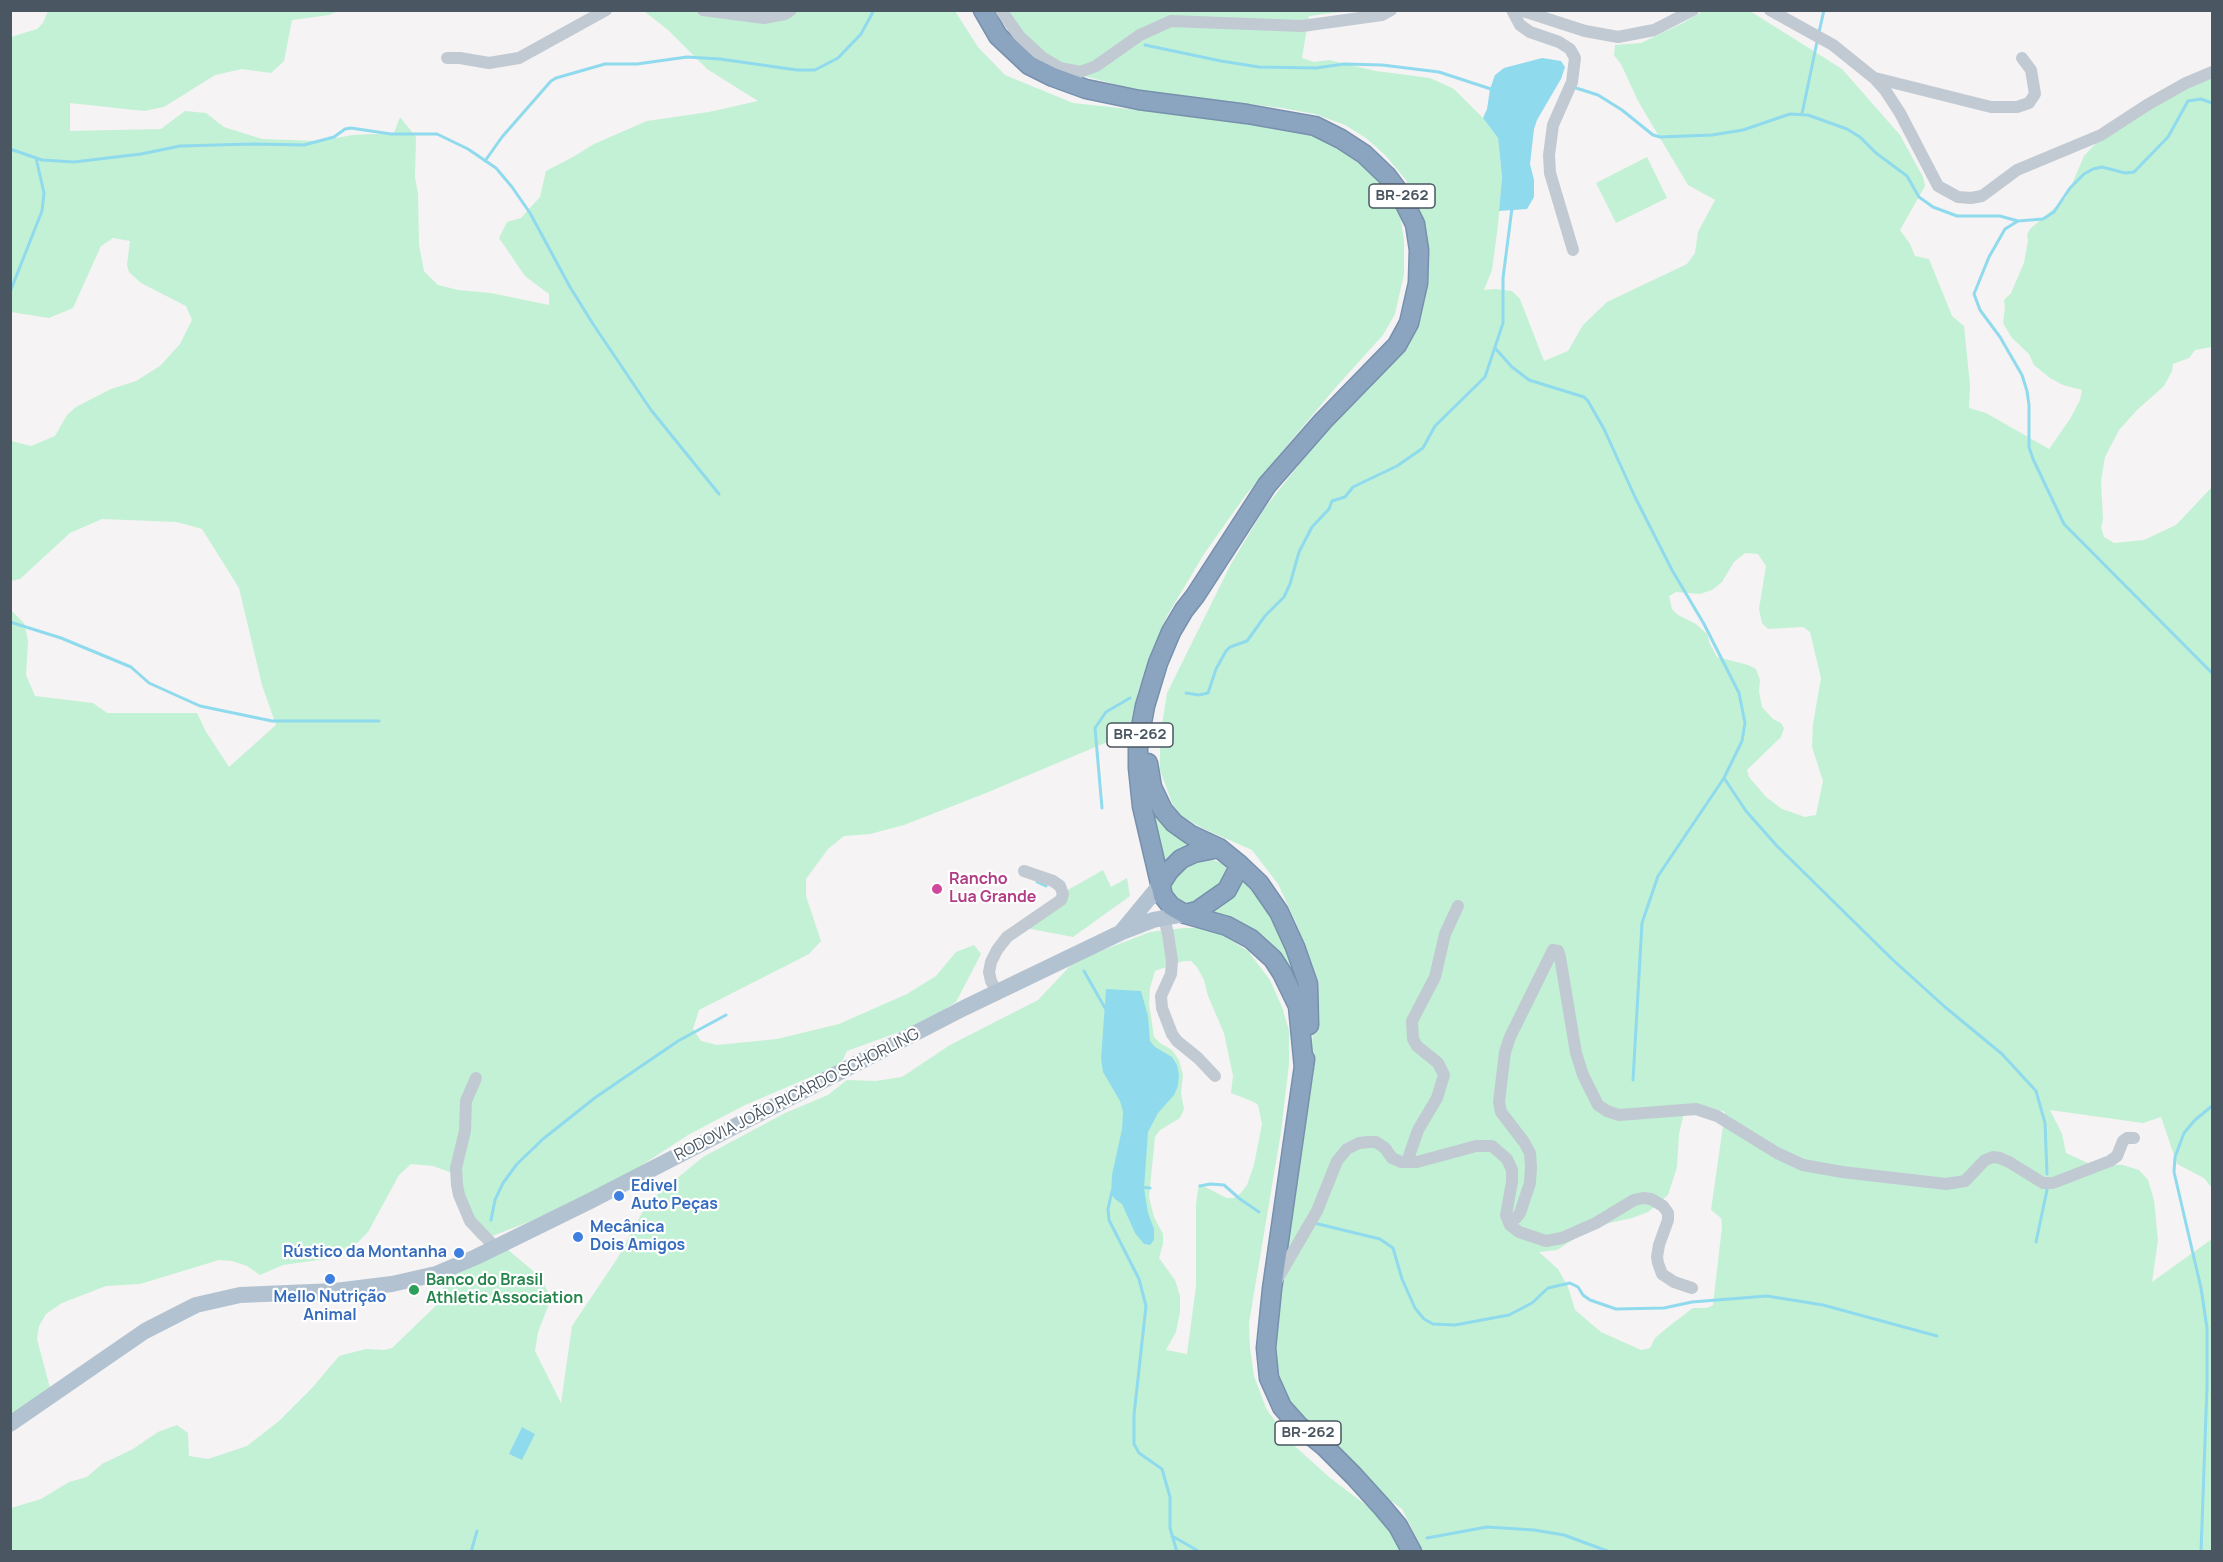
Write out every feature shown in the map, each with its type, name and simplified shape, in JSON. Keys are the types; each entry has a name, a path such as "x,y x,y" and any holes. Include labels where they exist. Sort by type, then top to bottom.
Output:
{"highway":[{"name":"BR-262","path":"983,10 998,36 1029,65 1086,89 1139,100 1247,114 1315,126 1364,154 1388,176 1400,192 1414,224 1419,250 1418,283 1409,322 1396,345 1310,434 1266,485 1196,596 1184,610 1171,632 1158,663 1145,706 1138,744 1142,806 1163,896 1171,906 1185,914 1227,926 1251,939 1273,959 1298,1006 1304,1068"},
{"name":"BR-262","path":"1196,596 1158,684 1146,741 1152,787 1163,810 1181,828 1219,848 1259,883 1279,912 1308,984 1310,1020 1266,1347 1269,1378 1282,1407 1299,1426 1324,1446 1383,1508 1398,1527 1412,1551"},
{"path":"1160,885 1169,871 1182,859 1194,853 1219,848"},
{"path":"1185,914 1197,911 1227,890 1240,865"}],"main road":[{"name":"RODOVIA JOÃO RICARDO SCHORLING","path":"1122,932 1160,885"},
{"name":"RODOVIA JOÃO RICARDO SCHORLING","path":"10,1424 145,1331 196,1305 240,1296 335,1291 392,1284 436,1274 496,1248 601,1196 997,992 1122,932 1164,918 1185,914"}],"street":[{"path":"447,58 489,63 519,58 606,10"},
{"path":"703,10 764,18 785,14 791,10"},
{"path":"1001,10 1020,37 1043,58 1060,68 1080,72 1096,66 1140,35 1171,21 1302,26 1382,15 1391,10"},
{"path":"1512,10 1520,25 1530,32 1559,42 1570,49 1575,58 1572,82 1553,126 1549,155 1550,173 1573,250"},
{"path":"1520,10 1575,29 1618,37 1654,30 1691,11"},
{"path":"1770,10 1833,45 1874,78 1900,113 1938,186 1952,195 1971,198 1982,196 2018,170 2101,135 2147,105 2186,83 2212,72"},
{"path":"1874,78 1991,107 2017,107 2029,103 2035,94 2031,70 2022,58"},
{"path":"997,992 991,981 990,972 991,962 997,950 1007,937 1061,900 1063,894 1060,886 1053,881 1024,871"},
{"path":"1407,1162 1418,1130 1441,1088 1444,1075 1438,1063 1417,1046 1411,1032 1412,1021 1435,977 1445,934 1458,906"},
{"path":"1164,918 1172,961 1171,974 1161,996 1162,1008 1177,1041 1215,1076"},
{"path":"1508,1220 1516,1218 1520,1213 1530,1183 1532,1167 1530,1153 1524,1142 1501,1112 1499,1102 1505,1052 1510,1036 1553,950 1558,951 1560,957 1576,1053 1583,1075 1598,1105 1619,1115 1696,1110 1718,1116 1777,1153 1803,1165 1842,1172 1946,1184 1965,1181 1985,1160 1993,1158 2001,1158 2043,1183 2053,1183 2110,1161 2117,1156 2123,1141 2127,1138 2134,1138"},
{"path":"476,1078 466,1101 465,1131 456,1168 457,1185 470,1221 496,1248"},
{"path":"1272,1289 1296,1252 1317,1211 1337,1161 1347,1149 1359,1143 1376,1142 1385,1148 1392,1158 1407,1162 1444,1156 1476,1146 1492,1146 1506,1159 1512,1170 1506,1215 1510,1225 1519,1232 1546,1241 1562,1238 1596,1223 1634,1200 1651,1199 1663,1206 1668,1213 1668,1220 1659,1245 1658,1263 1662,1274 1674,1282 1692,1288"}],"green space":[{"path":"48,11 338,11 329,15 292,20 284,61 271,73 242,69 215,75 164,107 144,111 70,103 70,131 161,129 185,111 206,113 224,127 262,139 319,141 353,135 394,133 400,117 416,137 415,177 418,194 419,245 424,271 438,285 458,290 491,293 549,305 549,294 525,276 499,238 507,222 521,218 540,197 546,171 594,144 647,121 709,112 758,101 707,69 668,30 644,11 955,11 978,47 1005,75 1073,103 1222,119 1310,132 1355,153 1390,190 1400,215 1404,240 1404,274 1395,314 1383,335 1336,387 1245,496 1204,554 1167,616 1138,691 1131,732 904,825 870,834 844,836 828,849 806,879 806,896 821,941 809,954 699,1010 693,1029 701,1041 717,1045 777,1039 839,1024 907,994 936,976 956,952 974,945 981,954 956,1002 921,1024 847,1051 841,1064 745,1105 688,1135 630,1173 531,1221 482,1240 478,1239 467,1226 458,1175 433,1166 411,1164 399,1175 368,1232 353,1247 333,1258 283,1265 260,1275 247,1266 219,1260 140,1284 106,1286 62,1303 46,1314 39,1326 37,1339 50,1388 11,1415 10,609 24,623 28,641 26,675 35,696 93,703 107,713 197,713 229,767 276,725 262,685 239,588 202,529 177,522 102,519 70,533 20,579 11,581 11,441 31,446 55,436 67,415 76,407 111,389 136,381 160,366 180,344 192,320 186,306 141,283 129,272 127,265 130,241 113,238 101,246 73,308 49,318 11,312 11,37 37,29 43,23"},
{"path":"1006,11 1348,11 1309,16 1302,58 1314,62 1329,60 1376,71 1430,78 1454,89 1483,118 1498,138 1502,177 1498,225 1492,270 1484,290 1512,291 1520,299 1544,361 1568,351 1583,325 1607,302 1687,264 1695,253 1698,232 1715,200 1688,185 1638,101 1621,64 1614,55 1615,45 1641,43 1703,11 1750,11 1842,69 1900,135 1923,177 1925,186 1900,230 1915,256 1929,259 1952,316 1964,326 1970,385 1969,408 1986,413 2049,449 2070,419 2080,400 2082,390 2063,385 2034,365 2029,354 2012,338 2003,323 2004,300 2011,293 2024,263 2027,235 2030,229 2066,198 2084,156 2099,140 2212,72 2212,347 2195,350 2189,358 2173,364 2164,386 2119,430 2105,457 2101,481 2103,520 2101,527 2104,537 2114,543 2144,540 2176,525 2212,487 2212,1188 2204,1178 2177,1164 2161,1117 2143,1123 2050,1110 2062,1134 2066,1153 2090,1164 2123,1165 2139,1170 2148,1180 2154,1200 2158,1240 2152,1282 2212,1239 2212,1551 1423,1551 1402,1509 1369,1485 1282,1399 1268,1347 1319,983 1297,925 1278,884 1252,850 1181,816 1172,803 1160,770 1160,738 1167,693 1231,564 1264,509 1413,320 1418,210 1406,180 1385,155 1366,138 1345,125 1315,114 1282,108 1143,92 1059,69 1042,56","holes":["1745,553 1758,554 1766,566 1759,609 1762,623 1768,629 1803,627 1810,632 1821,678 1813,724 1812,747 1823,781 1816,815 1805,817 1782,809 1766,797 1749,777 1747,770 1781,737 1784,728 1762,707 1759,691 1760,680 1756,669 1717,657 1707,634 1672,609 1669,596 1676,592 1700,594 1712,590 1722,582 1734,562","1701,1105 1725,1112 1711,1210 1721,1218 1722,1227 1713,1305 1707,1308 1693,1308 1655,1338 1650,1348 1641,1350 1601,1332 1575,1310 1568,1287 1558,1269 1539,1252 1557,1250 1577,1237 1609,1223 1648,1212 1668,1195 1677,1167 1679,1134 1685,1108"]},
{"path":"1647,157 1667,198 1616,223 1596,183"},
{"path":"1143,764 1197,846 1162,869 1157,836"},
{"path":"1202,856 1224,864 1228,871 1223,887 1193,904 1177,900 1170,891 1171,879 1191,860"},
{"path":"1103,870 1111,887 1127,878 1130,896 1073,937 1026,928 1059,895"},
{"path":"1245,875 1270,911 1289,945 1302,1000 1275,953 1201,914"},
{"path":"1198,928 1221,934 1248,951 1270,980 1282,1007 1289,1031 1289,1064 1281,1132 1249,1323 1254,1376 1266,1408 1287,1439 1329,1477 1387,1521 1403,1551 11,1552 11,1508 41,1499 69,1482 87,1477 102,1464 133,1449 158,1432 177,1425 188,1433 189,1456 208,1459 247,1446 279,1421 313,1387 339,1356 366,1349 392,1348 445,1297 440,1278 507,1249 538,1275 549,1293 549,1304 538,1332 535,1351 561,1403 572,1326 617,1259 648,1202 703,1157 785,1113 828,1095 847,1080 876,1081 902,1077 950,1045 1038,1000 1070,966 1093,954 1150,932","holes":["1183,961 1191,961 1204,980 1208,996 1224,1033 1233,1076 1231,1093 1258,1105 1262,1124 1254,1165 1247,1185 1240,1194 1234,1198 1227,1198 1199,1184 1196,1204 1196,1286 1187,1354 1166,1350 1176,1332 1180,1296 1175,1280 1159,1258 1163,1234 1154,1217 1149,1197 1155,1137 1160,1130 1180,1118 1184,1109 1181,1093 1183,1075 1179,1060 1172,1050 1154,1037 1149,1004 1150,988 1155,971"]}],"water":[{"path":"1542,58 1561,61 1565,67 1534,129 1530,164 1534,180 1534,197 1527,209 1499,211 1502,177 1498,138 1483,118 1490,89 1495,75 1504,68"},
{"path":"1106,989 1141,991 1148,1016 1150,1041 1155,1047 1172,1057 1179,1074 1178,1086 1174,1095 1158,1113 1148,1132 1144,1188 1148,1213 1154,1229 1154,1240 1150,1245 1144,1244 1135,1233 1122,1204 1111,1194 1123,1112 1120,1101 1103,1072 1101,1059"},
{"path":"522,1427 535,1434 522,1460 509,1454"}],"waterway":[{"path":"485,161 502,137 556,78 605,64 637,64 687,57 720,59 797,70 815,70 838,58 861,34 874,10"},
{"path":"1819,32 1824,10"},
{"path":"1802,114 1817,42"},
{"path":"1145,45 1259,67 1316,68 1344,64 1382,65 1439,72 1494,90"},
{"path":"1573,87 1598,95 1622,110 1653,135 1660,137 1712,135 1743,130 1790,114 1808,115 1847,129 1860,137 1876,153 1907,176 1919,197 1933,207 1957,216 2000,216 2018,221"},
{"path":"2212,103 2201,99 2188,101 2168,137 2134,172 2125,173 2102,167 2093,169 2084,174 2070,188 2054,212 2043,219 2018,221 2005,229 1989,257 1974,294 1980,310 2000,337 2022,375 2029,405 2029,447 2064,524 2212,673"},
{"path":"10,149 42,160 74,162 141,154 180,146 304,145 334,137 345,129 351,128 391,134 437,134 468,149 496,168 512,187 530,213 593,324 651,410 719,494"},
{"path":"10,292 42,211 44,193 36,158"},
{"path":"1186,693 1199,695 1208,693 1216,669 1226,651 1230,647 1247,641 1265,616 1284,597 1299,552 1312,527 1329,509 1332,501 1345,497 1353,487 1397,466 1423,448 1435,426 1485,377 1503,323 1503,278 1512,208"},
{"path":"1495,348 1512,367 1529,380 1584,397 1588,401 1604,429 1672,570 1704,624 1739,693 1745,723 1742,741 1724,778 1658,876 1642,923 1633,1080"},
{"path":"10,622 61,638 131,667 149,683 200,706 272,721 379,721"},
{"path":"1102,808 1095,728 1106,712 1130,698"},
{"path":"1724,778 1746,811 1777,846 1892,959 2002,1054 2036,1091 2045,1123 2047,1174"},
{"path":"1037,882 1046,886"},
{"path":"1084,971 1105,1008"},
{"path":"491,1220 495,1200 503,1183 517,1164 543,1139 596,1097 678,1041 726,1015"},
{"path":"2201,1552 2207,1328 2201,1288 2174,1172 2175,1157 2184,1133 2212,1106"},
{"path":"1200,1186 1224,1185 1259,1212"},
{"path":"1140,1187 1150,1188"},
{"path":"2036,1242 2047,1190"},
{"path":"1112,1191 1108,1209 1109,1220 1139,1279 1146,1306 1134,1415 1134,1444 1139,1453 1162,1469 1170,1497 1170,1528 1177,1552"},
{"path":"1314,1223 1380,1239 1393,1248 1402,1279 1415,1308 1424,1319 1433,1324 1455,1325 1509,1315 1532,1303 1548,1288 1570,1283 1578,1287 1590,1300 1616,1309 1664,1308 1692,1302 1767,1296 1823,1305 1937,1336"},
{"path":"1427,1538 1487,1527 1534,1530 1564,1535 1610,1552"},
{"path":"471,1552 477,1531"},
{"path":"1172,1536 1200,1552"}],"place":[{"name":"Rancho Lua Grande","path":"937,889"},
{"name":"Edivel Auto Peças","path":"619,1196"},
{"name":"Mecânica Dois Amigos","path":"578,1237"},
{"name":"Rústico da Montanha","path":"459,1253"},
{"name":"Mello Nutrição Animal","path":"330,1279"},
{"name":"Banco do Brasil Athletic Association","path":"414,1290"}]}
